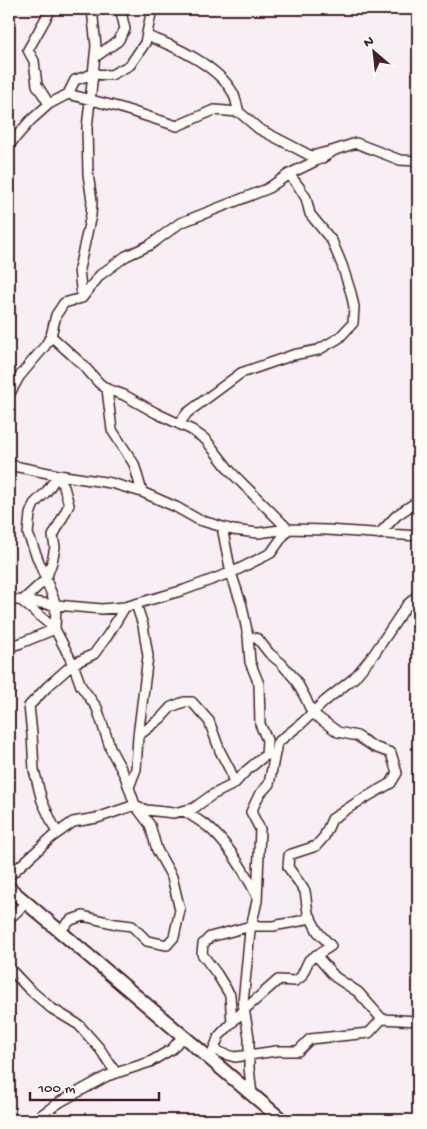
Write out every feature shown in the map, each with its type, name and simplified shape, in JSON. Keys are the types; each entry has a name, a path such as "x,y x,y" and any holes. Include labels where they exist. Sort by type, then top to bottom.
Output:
{"main road":[{"path":"9,888 183,1036 212,1054 252,1094 282,1120"}],"street":[{"path":"49,104 37,85 34,61 28,50 50,9"},
{"path":"82,298 79,269 91,216 92,201 88,174 87,128 96,46 92,9"},
{"path":"95,57 118,41 126,29 121,12 122,9"},
{"path":"9,145 30,121 49,104 68,94 75,80 94,74 111,75 130,65 145,43 152,9"},
{"path":"147,36 186,53 221,76 234,94 239,112 259,129 312,156 356,143 400,160 418,161"},
{"path":"68,94 118,107 177,126 214,110 239,112"},
{"path":"9,394 45,346 51,336 56,315 64,303 82,298 100,275 126,256 150,245 180,223 267,188 335,150"},
{"path":"178,424 187,413 241,373 293,355 318,350 339,338 354,323 354,307 351,293 332,240 310,214 306,198 289,174"},
{"path":"51,336 83,365 98,383 192,430 206,440 231,472 288,529"},
{"path":"107,388 112,430 134,464 142,492"},
{"path":"9,465 58,476 111,484 142,492 176,507 199,520 233,530 258,534 288,529 418,536"},
{"path":"22,601 46,579 55,547 54,536 69,505 64,487 58,476"},
{"path":"55,628 56,605 28,534 30,514 34,504 58,476"},
{"path":"379,534 397,515 418,501"},
{"path":"222,527 231,573 242,606 248,636 250,662 259,684 260,724 267,740 266,756"},
{"path":"9,599 102,609 125,607 184,590 231,573 271,553 288,529"},
{"path":"9,876 57,833 73,822 97,818 135,805 146,810 174,813 184,811 194,808 212,795 234,784 246,771 266,756 277,743 354,678 374,654 406,606 418,595"},
{"path":"22,601 55,628 82,686 97,708 111,750 125,776 135,805 150,825 157,850 172,877 180,910 174,937 167,945 147,940 132,926 83,916 70,920 59,931"},
{"path":"129,786 136,769 148,656 143,625 136,604"},
{"path":"57,833 42,801 34,770 29,706 73,664 94,654 125,607"},
{"path":"9,647 55,628"},
{"path":"248,636 258,639 295,679 312,713 338,732 357,736 374,747 391,753 397,773 391,783 332,819 324,837 316,846 289,855 288,867 306,891 308,913 318,932 331,946 309,960 301,977 295,981 278,980 244,1010 219,1036 212,1054 235,1056 276,1051 298,1051 310,1039 369,1033 382,1019"},
{"path":"138,736 162,718 170,707 184,702 192,702 209,722 220,751 230,770 234,784"},
{"path":"252,1094 249,1068 249,1037 243,1003 251,926 258,896 260,829 251,812 259,795 269,784 277,743"},
{"path":"184,811 208,827 223,843 237,861 258,896"},
{"path":"9,919 26,903"},
{"path":"232,1023 230,995 202,954 203,944 210,937 251,926 273,926 311,918"},
{"path":"316,956 335,977 358,992 382,1019 418,1021"},
{"path":"9,968 46,1003 79,1025 100,1049 116,1073"},
{"path":"34,1120 60,1102 107,1076 150,1062 172,1050 183,1036"}]}
